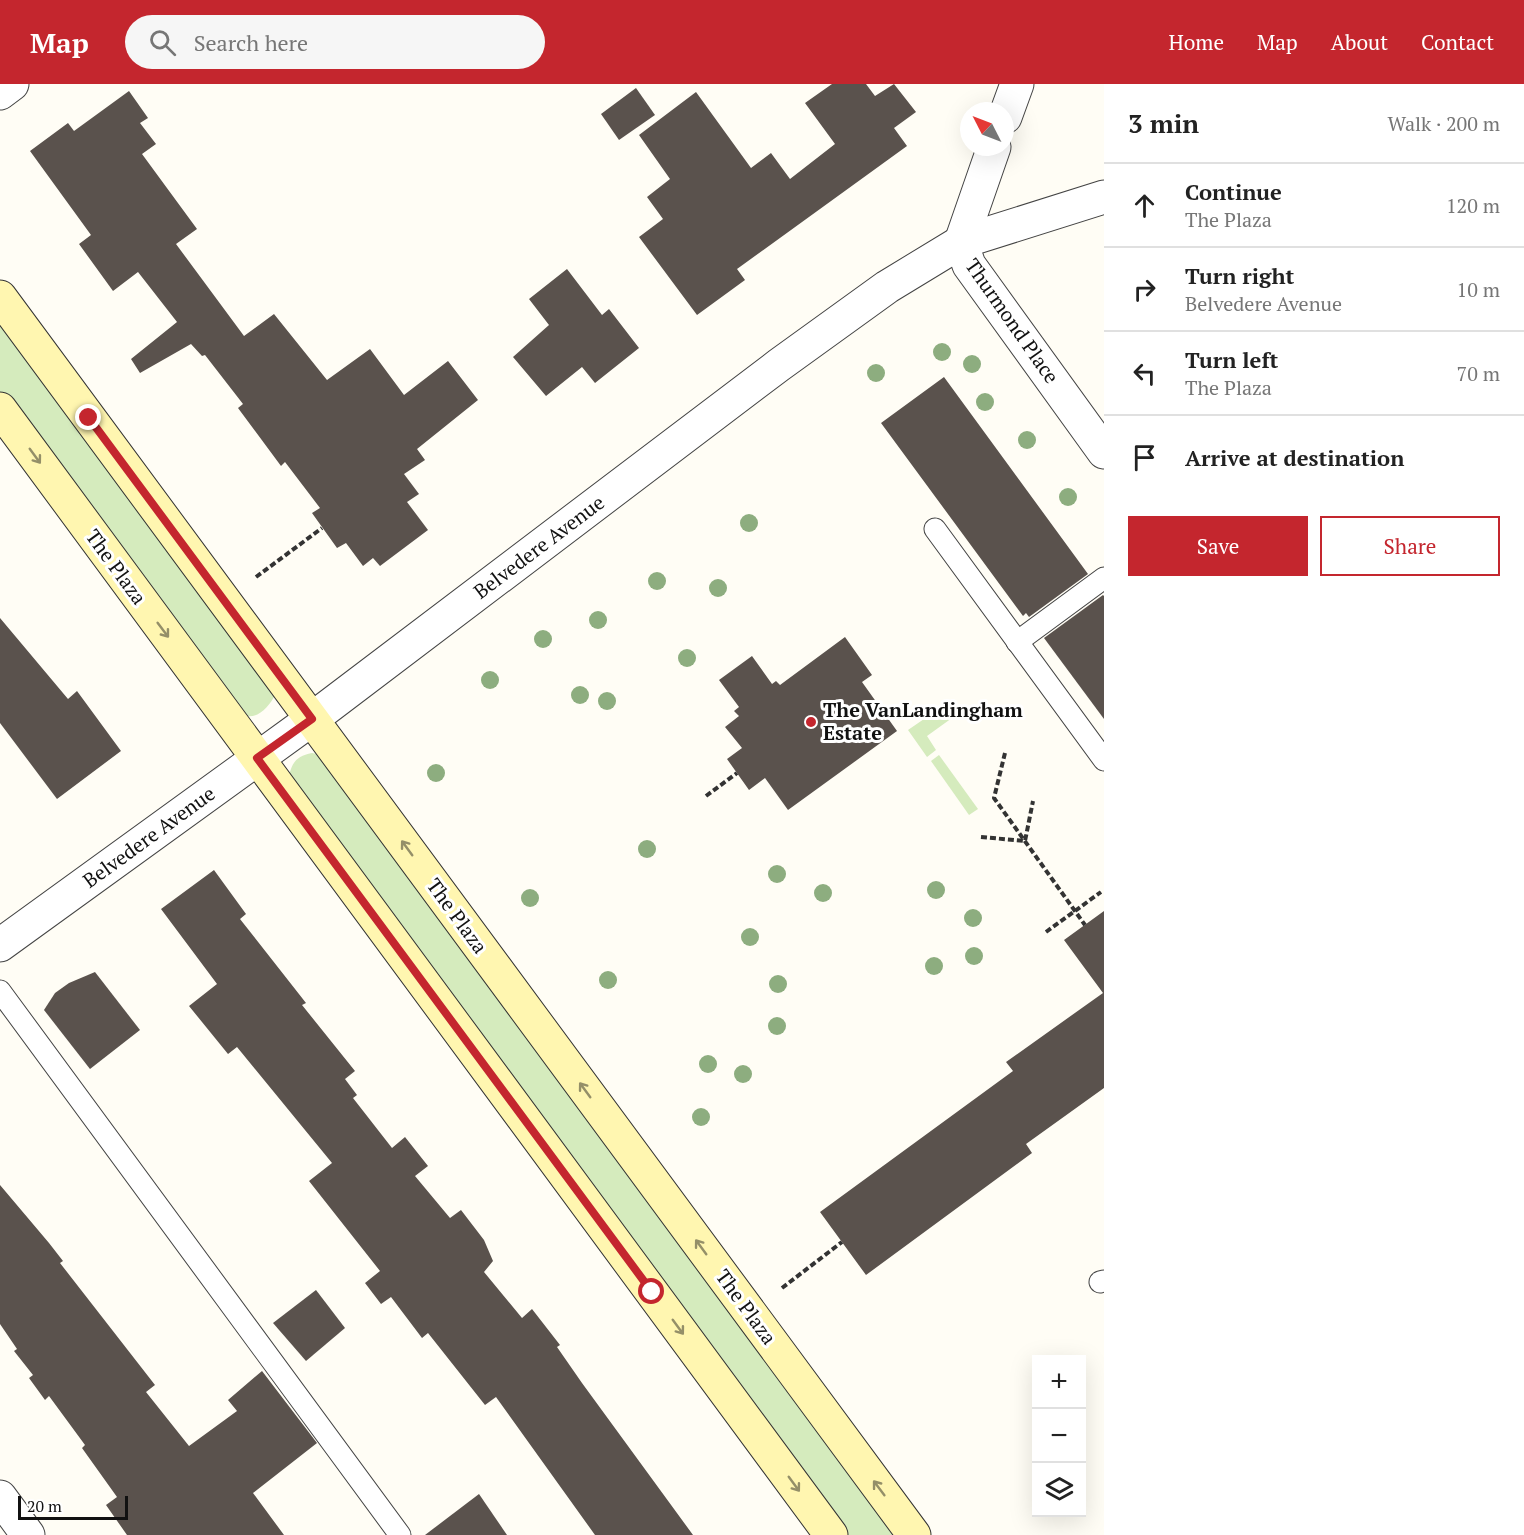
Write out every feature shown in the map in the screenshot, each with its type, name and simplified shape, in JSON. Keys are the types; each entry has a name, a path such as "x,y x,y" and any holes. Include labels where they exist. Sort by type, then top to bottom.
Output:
{"main road":[{"name":"The Plaza","path":"0,297 914,1535"},
{"name":"The Plaza","path":"0,409 831,1535"}],"street":[{"path":"0,93 12,84"},
{"path":"1010,102 1017,84"},
{"name":"Thurmond Place","path":"991,156 961,242 969,265 1104,452"},
{"name":"Belvedere Avenue","path":"0,945 312,719 787,359 887,287 961,242 1104,197"},
{"path":"0,1497 28,1535"}],"lane":[{"path":"935,529 1104,760"},
{"path":"1017,642 1104,578"},
{"path":"0,991 400,1535"}],"path":[{"path":"256,577 322,528"},
{"path":"1005,753 994,798 1085,925"},
{"path":"706,796 737,773"},
{"path":"1026,841 1033,801"},
{"path":"981,837 1026,841"},
{"path":"1046,932 1101,892"},
{"path":"782,1288 842,1242"}],"green space":[{"path":"0,318 275,695 257,715 241,714 227,701 0,392"},
{"path":"943,706 952,718 927,736 936,750 927,757 908,730"},
{"path":"312,753 322,755 900,1535 844,1535 289,776 296,760"},
{"path":"939,755 978,809 969,815 931,761"}],"building":[{"path":"832,84 866,84 875,96 894,84 916,112 894,128 907,146 737,269 745,280 697,315 639,237 663,219 647,197 670,179 639,135 696,92 751,168 771,153 790,179 835,144 805,103"},
{"path":"636,88 655,115 619,140 601,114"},
{"path":"129,91 148,118 140,123 156,144 142,154 197,229 176,244 244,336 274,314 327,380 370,349 404,395 448,361 478,400 417,449 425,460 404,474 419,494 407,502 428,530 380,566 373,558 363,566 346,543 337,548 312,513 320,508 285,462 281,466 238,408 243,404 205,355 202,356 191,344 140,373 131,359 177,322 138,272 113,291 79,244 91,235 30,151 68,123 74,131"},
{"path":"567,269 602,315 609,309 639,348 595,383 582,367 546,396 513,357 549,325 529,299"},
{"path":"944,377 1088,574 1029,617 1026,613 1023,616 881,423"},
{"path":"1104,596 1104,719 1044,638"},
{"path":"0,618 68,699 77,691 121,751 57,799 0,723"},
{"name":"The VanLandingham Estate","path":"845,637 872,675 862,682 897,731 788,810 765,778 749,790 727,759 742,748 725,727 739,716 734,711 739,707 719,680 752,656 772,684 776,681 780,685"},
{"path":"214,870 246,914 240,919 306,1003 302,1005 355,1071 345,1079 357,1095 353,1098 392,1148 405,1137 428,1166 415,1176 450,1218 461,1210 484,1240 493,1261 484,1272 522,1318 532,1309 560,1345 557,1347 582,1383 693,1535 595,1535 496,1397 485,1405 428,1333 422,1338 391,1297 381,1304 365,1283 380,1271 309,1181 332,1163 237,1047 228,1054 189,1006 217,984 161,909"},
{"path":"1104,911 1104,1088 1026,1144 1032,1153 866,1275 820,1212 1013,1071 1006,1062 1103,993 1064,940"},
{"path":"95,972 140,1030 90,1069 44,1010 55,993 69,983"},
{"path":"0,1185 63,1261 60,1263 155,1385 146,1392 189,1446 237,1411 228,1400 262,1371 317,1443 253,1493 284,1535 127,1535 106,1505 117,1497 82,1448 85,1445 49,1396 45,1400 29,1378 33,1375 14,1351 17,1349 0,1324"},
{"path":"316,1290 345,1328 306,1361 273,1323"},
{"path":"479,1494 507,1535 425,1535"}],"place":[{"name":"The VanLandingham Estate","path":"811,722"}],"route":[{"path":"89,418 312,719 257,758 652,1292"}]}
